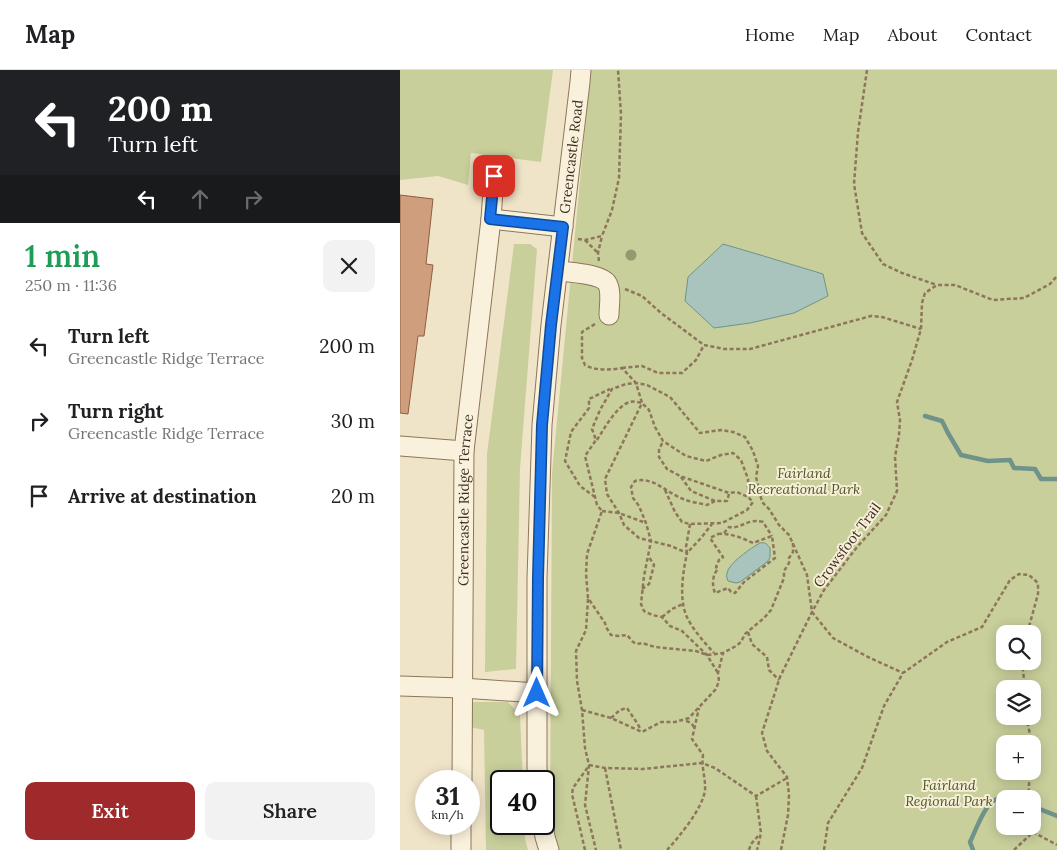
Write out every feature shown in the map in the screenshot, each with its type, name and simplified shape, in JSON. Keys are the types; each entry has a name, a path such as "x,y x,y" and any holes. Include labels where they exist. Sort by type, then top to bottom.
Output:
{"street":[{"name":"Greencastle Road","path":"537,770 538,578 542,425 551,325 580,70"},
{"name":"Greencastle Ridge Terrace","path":"462,770 464,451 494,176"},
{"path":"490,219 562,231"},
{"path":"558,271 591,276 602,279 608,284 608,314"},
{"path":"400,446 464,451"},
{"path":"400,686 537,693"},
{"path":"461,835 461,850"},
{"path":"544,835 548,850"}],"path":[{"path":"618,70 621,114 619,178 612,210 598,253 602,272 608,284 619,286 642,296 661,313 704,345 724,349 750,349 871,316 882,317 921,329"},
{"path":"867,70 858,132 854,184 862,233 883,264 902,273 937,285 955,285 994,300 1024,298 1050,284 1057,276"},
{"path":"562,231 585,240 598,253"},
{"path":"585,240 602,236"},
{"name":"Crowsfoot Trail","path":"787,778 767,751 762,733 779,680 824,590 856,547 886,515 897,491 895,457 900,420 897,402 921,329 922,303 925,293 937,285"},
{"path":"608,314 582,332 582,358 585,365 591,369 642,366 658,373 682,373 696,360 704,345"},
{"path":"622,368 636,383 642,403 649,410 655,427 663,440 686,456 706,460 733,453 741,460 748,479 748,497"},
{"path":"595,497 580,486 565,461 571,432 589,408 589,399 612,389 626,384 647,385 670,397 700,433 721,430 745,437 753,451 758,466 756,477 762,502 789,535 807,575 812,612 833,638 903,673"},
{"path":"596,440 592,429 612,389"},
{"path":"642,403 630,402 618,410 586,456 597,505 602,511 619,513 646,523"},
{"path":"642,403 605,479 607,494 624,525 639,538 671,546 687,553"},
{"path":"663,440 659,450 659,457 667,470 729,493 737,492 748,497 753,502 747,510 722,523 690,524 682,522 675,512 664,488"},
{"path":"680,476 691,491 715,501 727,501 729,493"},
{"path":"715,501 706,506 683,499 652,482 641,479 635,481 631,487 633,498 639,506 652,541 642,589 641,604 644,611 662,617 670,626 682,631 707,655 718,673"},
{"path":"596,850 585,805 589,766 577,681 576,651 586,630 588,598 587,554 602,511"},
{"path":"710,538 723,557 719,560 716,567 718,569 715,572 712,586 715,593 728,588 731,592 735,593 744,582 775,558 772,536 763,522 756,520 751,520 734,528 729,527 723,534"},
{"path":"687,553 713,523"},
{"path":"690,524 684,568 683,604 686,616 702,640 714,653"},
{"path":"701,538 710,538 723,534 736,536 753,543 772,536"},
{"path":"588,598 611,635 627,635 637,644 661,648 696,651 707,655 723,653 741,642 745,634 771,610 784,578 784,571 789,563 788,558 793,552 793,543"},
{"path":"642,589 649,584 654,565 648,556"},
{"path":"824,850 828,823 862,768 884,706 903,673 947,642 982,628 1010,580 1019,574 1029,575 1038,583 1038,594 1029,625"},
{"path":"662,617 672,609 683,604"},
{"path":"748,632 752,644 767,657 769,670 779,680"},
{"path":"642,732 661,722 674,722 689,718 716,689 723,653"},
{"path":"611,718 620,710 627,708 642,732"},
{"path":"667,850 692,819 705,791 703,755 692,739 699,708"},
{"path":"582,710 611,718 642,732"},
{"path":"685,720 694,726 694,730"},
{"path":"589,766 643,769 702,763 714,768 756,796 761,833 757,850"},
{"path":"585,850 572,794 573,788 589,766"},
{"path":"604,768 621,850"},
{"path":"756,796 787,778 788,808 781,850"},
{"path":"749,850 751,844 761,833"},
{"path":"1014,850 1030,835"},
{"path":"1039,835 1057,845"}],"green space":[{"path":"400,70 553,70 541,162 471,153 468,185 438,176 400,180"},
{"name":"Fairland Recreational Park","path":"590,70 1057,70 1057,850 554,850 552,835 555,835 555,770 550,770 552,473"},
{"path":"514,244 530,244 537,249 520,469 516,669 485,672 487,454"},
{"path":"471,702 508,702 520,715 522,770 490,770 490,835 525,835 528,850 486,850 484,730 470,727"}],"water":[{"path":"723,244 823,274 828,296 794,313 750,323 714,328 685,301 688,277"},
{"path":"760,543 766,544 770,548 770,558 767,562 740,582 728,581 727,574 736,560"}],"building":[{"path":"400,195 433,199 426,264 433,265 424,336 418,336 408,414 400,413"}],"waterway":[{"path":"925,416 942,421 961,455 988,461 1010,460 1014,468 1035,469 1041,479 1057,479"},
{"path":"973,850 970,842 980,820 986,809 996,800"},
{"path":"1041,810 1057,816"}],"route":[{"path":"494,176 490,219 563,227 551,325 542,425 537,693"}],"park label":[{"name":"Fairland Regional Park","path":"949,794"}]}
